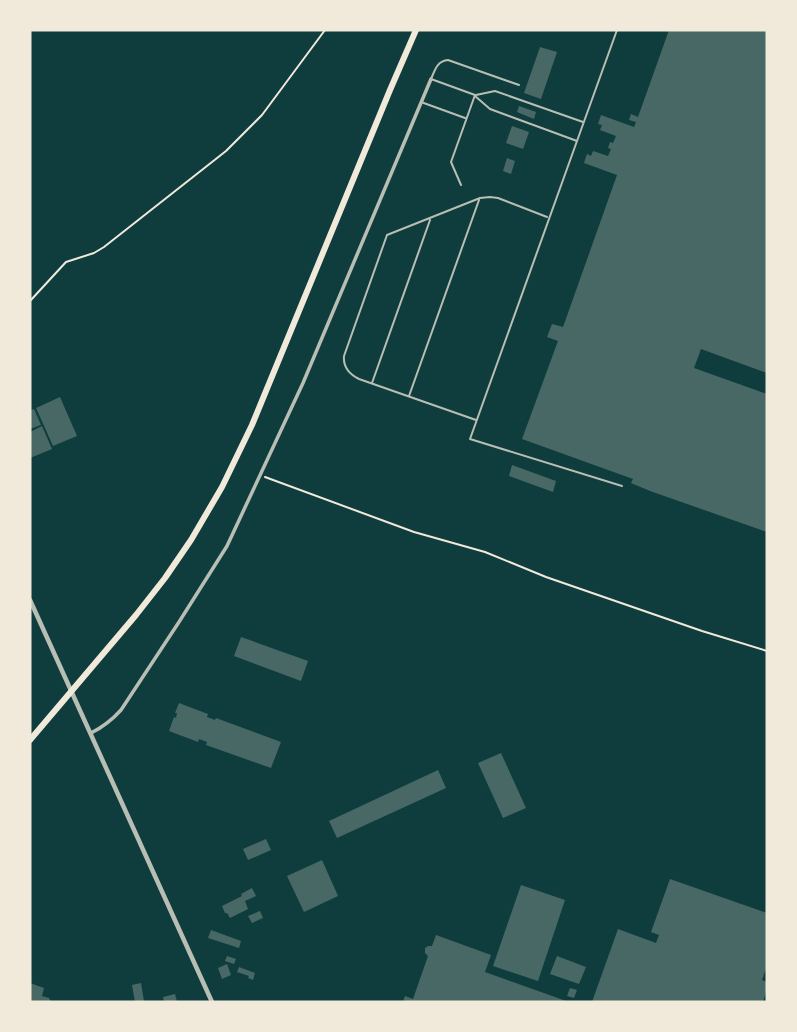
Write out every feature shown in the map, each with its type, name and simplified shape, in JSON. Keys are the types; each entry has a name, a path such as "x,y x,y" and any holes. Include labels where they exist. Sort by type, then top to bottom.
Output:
{"main road":[{"path":"30,740 165,578 222,487 252,425 416,30"}],"street":[{"path":"91,733 103,727 121,710 221,557 308,370 431,79"},
{"path":"30,600 212,1002"}],"lane":[{"path":"617,30 470,439 622,486"},
{"path":"519,85 448,60 442,60 438,64 431,79 475,95 490,109 577,141"},
{"path":"475,95 495,92 584,122"},
{"path":"461,185 451,162 475,95"},
{"path":"421,102 466,118"},
{"path":"477,420 354,376 345,366 344,356 352,332 387,235 480,198 498,198 549,218"},
{"path":"409,397 480,198"},
{"path":"372,384 431,218"}],"path":[{"path":"30,301 66,262 104,247 226,151 262,114 325,30"},
{"path":"261,475 414,532 485,552 546,577 767,651"}],"building":[{"path":"669,30 767,30 767,373 701,349 694,368 767,394 767,532 650,491 631,483 633,479 522,439 558,341 547,337 552,324 563,327 617,175 584,163 587,154 591,156 593,151 608,156 610,142 613,143 616,136 600,130 602,125 598,124 601,115 634,127 636,122 629,120 631,114 638,117"},
{"path":"540,47 557,52 541,99 524,93"},
{"path":"519,106 536,112 534,119 517,112"},
{"path":"512,126 529,132 523,149 506,143"},
{"path":"507,158 515,161 511,174 503,171"},
{"path":"60,397 77,436 53,446 36,408"},
{"path":"34,409 41,425 30,429 30,410"},
{"path":"42,426 52,449 30,458 30,432"},
{"path":"512,465 556,481 553,492 509,476"},
{"path":"241,637 308,661 301,681 234,656"},
{"path":"179,703 208,714 207,717 281,742 271,768 206,745 207,742 199,739 198,742 169,731 174,717 176,718"},
{"path":"501,753 526,808 503,818 478,763"},
{"path":"438,770 446,788 337,838 329,821"},
{"path":"266,839 271,850 248,860 243,849"},
{"path":"322,860 338,896 304,912 287,876"},
{"path":"670,879 767,913 767,966 762,980 767,982 767,989 763,1002 592,1002 618,929 656,943 659,935 651,932"},
{"path":"521,885 565,900 538,981 493,966"},
{"path":"252,888 256,896 245,901 248,909 230,918 222,906"},
{"path":"260,911 263,918 252,923 248,916"},
{"path":"211,930 241,941 239,948 208,938"},
{"path":"436,935 491,955 485,972 569,1002 403,1002 405,996 413,999 428,956 425,948 432,946"},
{"path":"227,956 236,959 234,964 225,961"},
{"path":"557,956 586,967 579,984 550,974"},
{"path":"227,964 231,975 222,979 218,968"},
{"path":"239,967 255,973 253,980 237,972"},
{"path":"30,983 44,988 42,996 49,998 51,1002 30,1002"},
{"path":"141,983 144,1001 135,1002 132,985"},
{"path":"570,988 577,990 574,998 567,996"},
{"path":"175,994 177,1002 164,1002 163,997"}]}
